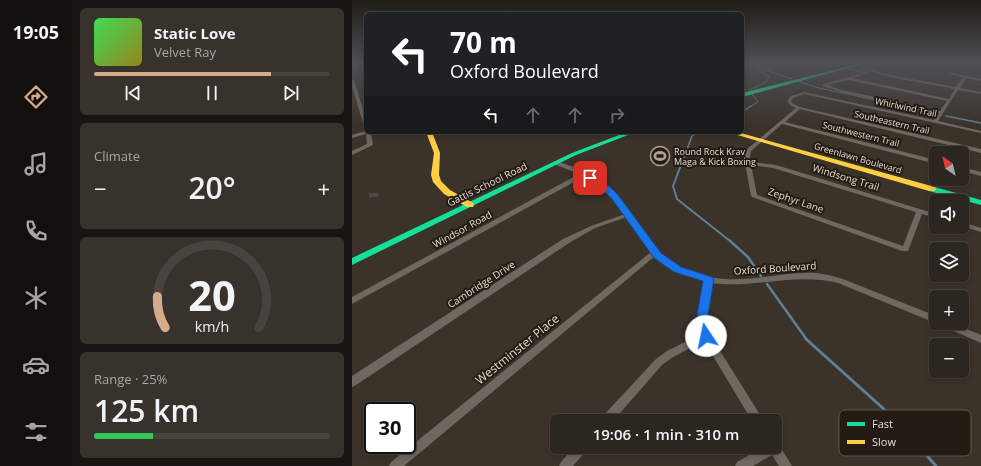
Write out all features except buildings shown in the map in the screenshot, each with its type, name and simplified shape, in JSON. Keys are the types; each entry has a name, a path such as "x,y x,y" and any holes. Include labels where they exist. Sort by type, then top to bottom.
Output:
{"main road":[{"path":"744,94 785,84"},
{"path":"429,134 436,148 437,156 435,172 438,184 454,196 470,205"},
{"name":"Gattis School Road","path":"352,262 556,163 628,134"},
{"name":"Greenlawn Boulevard","path":"728,134 981,203"},
{"name":"Greenlawn Boulevard","path":"736,134 934,194"},
{"path":"969,204 981,208"}],"street":[{"path":"353,84 364,119"},
{"path":"829,84 824,85 841,91 940,112"},
{"path":"871,84 949,100"},
{"path":"930,84 981,93"},
{"path":"935,122 940,112 961,84"},
{"name":"Whirlwind Trail","path":"799,108 790,104 789,100 804,93 981,132"},
{"name":"Zephyr Lane","path":"799,108 749,150 747,157 754,196 904,248 920,211"},
{"name":"Southeastern Trail","path":"799,108 981,151"},
{"name":"Southwestern Trail","path":"782,123 929,160"},
{"path":"352,137 364,133"},
{"path":"352,153 370,145 368,134"},
{"name":"Oxford Boulevard","path":"556,163 606,188 615,197 655,252 665,261 678,269 708,279 745,282 805,275 825,276 929,317"},
{"name":"Windsong Trail","path":"748,163 774,166 929,214"},
{"path":"969,171 981,174"},
{"name":"Windsor Road","path":"352,301 582,175"},
{"name":"Cambridge Drive","path":"352,382 571,238 593,227 628,215"},
{"path":"969,226 981,230"},
{"name":"Westminster Place","path":"395,466 655,252"},
{"path":"708,279 702,315 706,336 754,414"},
{"path":"960,330 981,339"},
{"path":"612,414 659,362 670,354 706,336"},
{"path":"565,466 576,454"},
{"path":"741,466 762,454"},
{"path":"778,454 786,466"}],"waterway":[{"path":"749,90 762,84"},
{"path":"806,84 908,107"},
{"path":"750,107 758,102 752,94"},
{"path":"744,111 751,106"},
{"path":"903,106 935,113"},
{"path":"946,116 981,123"},
{"path":"681,166 692,136 695,134"},
{"path":"681,165 673,186 677,199 730,241"},
{"path":"729,240 748,257 761,276"},
{"path":"767,284 807,340"},
{"path":"807,340 885,410"},
{"path":"927,456 936,466"}],"traffic: fast":[{"path":"744,94 785,84"},
{"path":"352,262 574,154 628,134"},
{"path":"932,189 981,203"}],"traffic: slow":[{"path":"430,134 437,153 435,175 437,182 447,192 470,205"},
{"path":"737,134 932,189"}],"place":[{"name":"Round Rock Krav Maga & Kick Boxing","path":"660,156"}],"route":[{"path":"590,178 606,188 615,197 658,256 678,269 708,279 702,315 706,336"}]}
